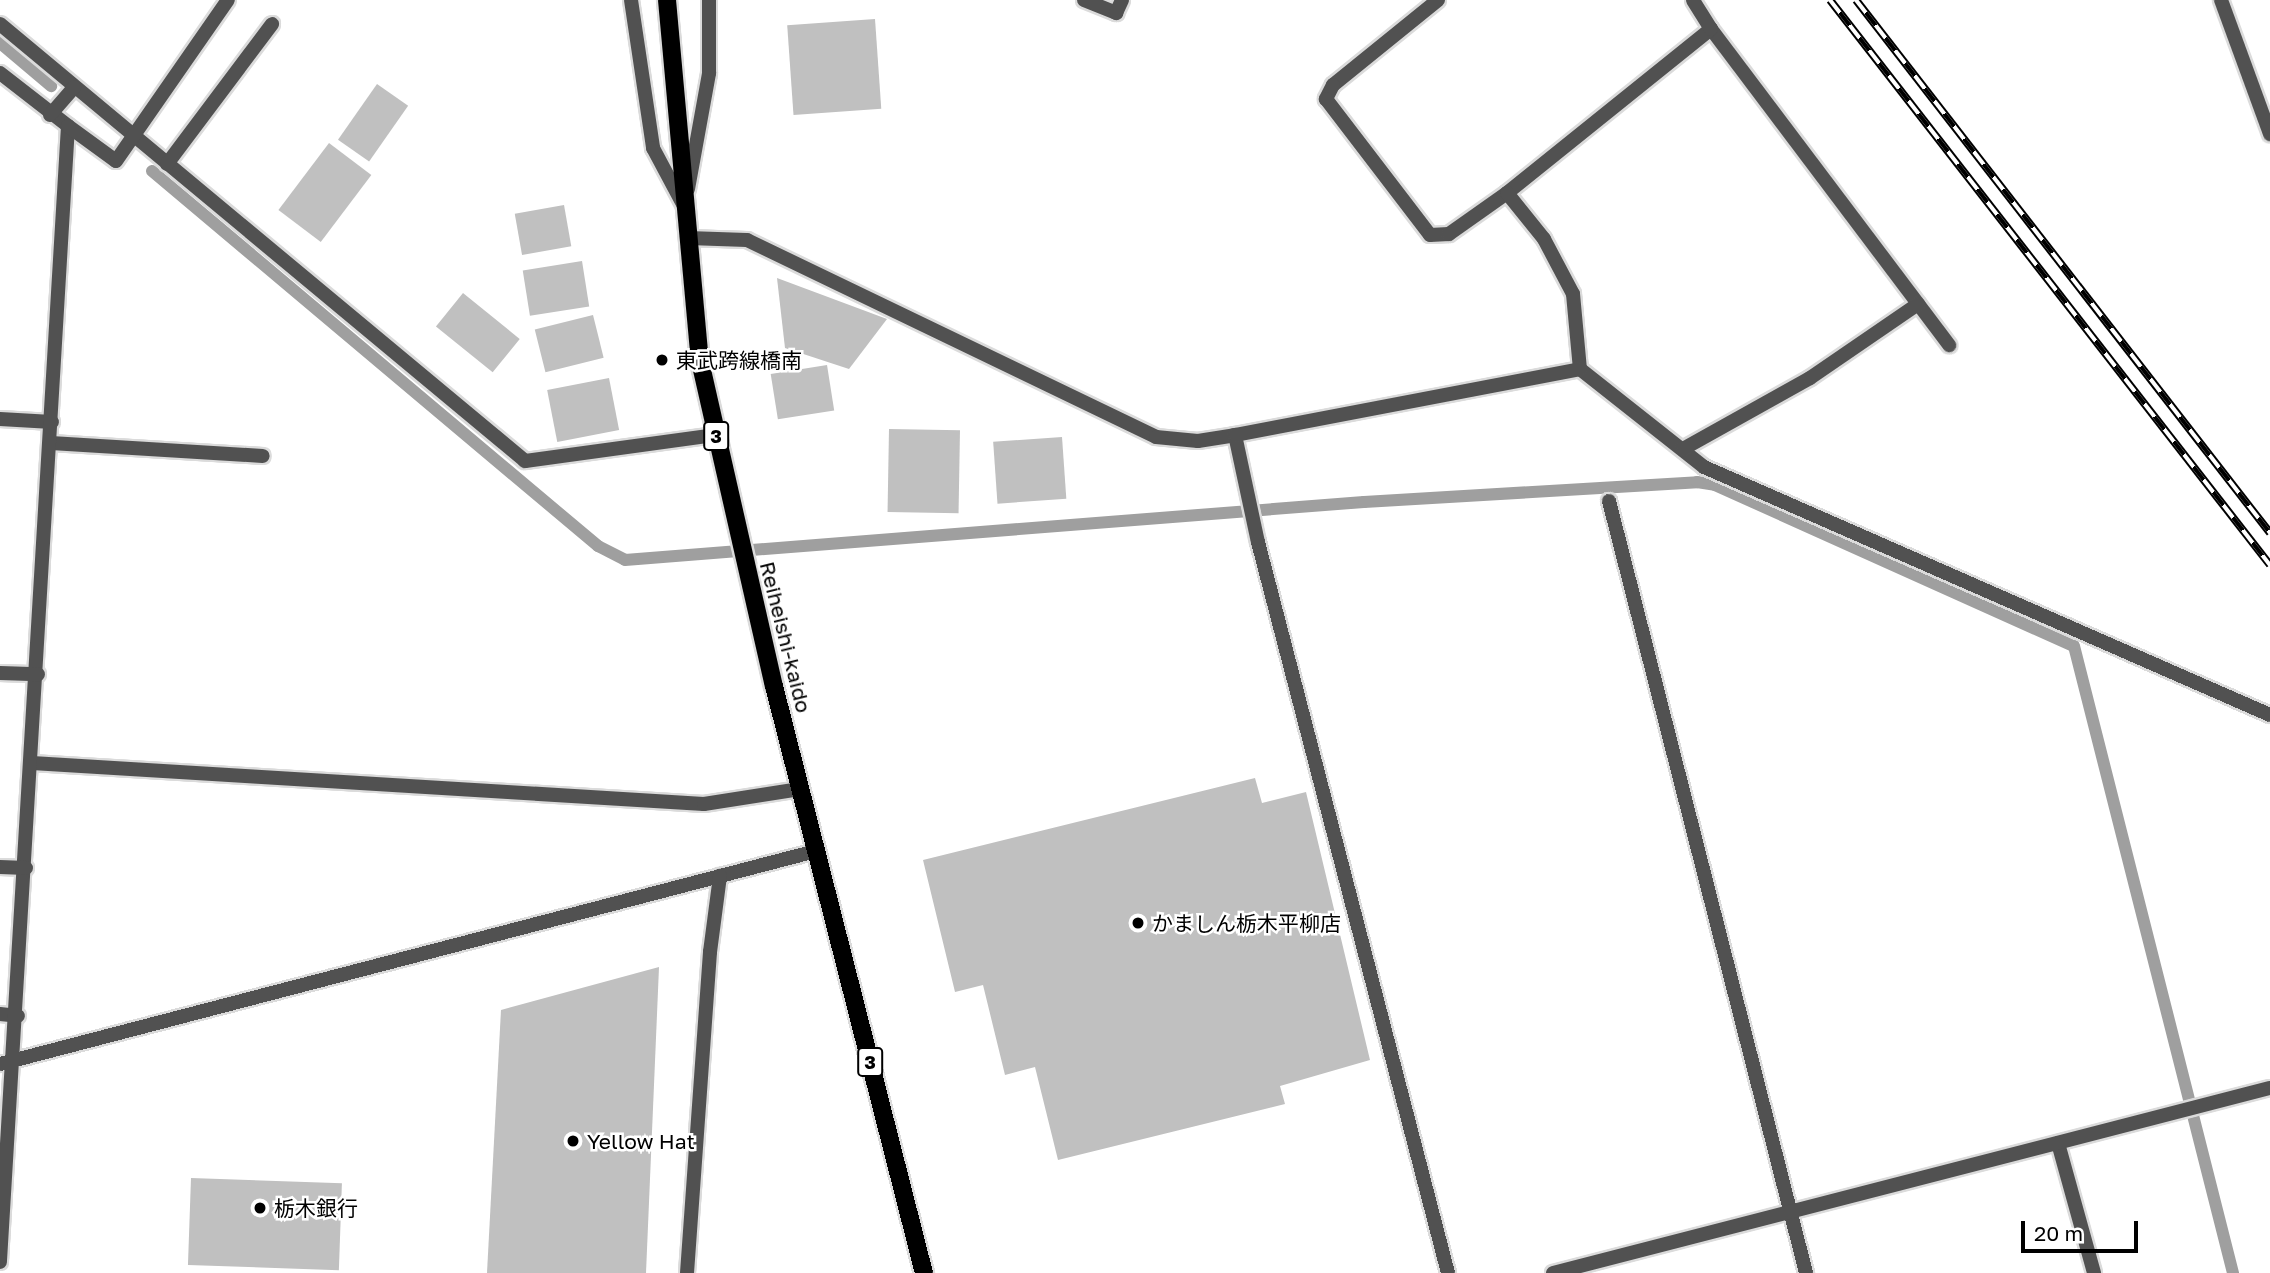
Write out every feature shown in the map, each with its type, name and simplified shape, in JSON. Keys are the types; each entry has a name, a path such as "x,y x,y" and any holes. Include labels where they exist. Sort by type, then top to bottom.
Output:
{"main road":[{"name":"Reiheishi-kaido","path":"667,0 700,361 800,789 924,1273"}],"street":[{"path":"0,73 50,115 116,161 228,0"},
{"path":"631,0 653,148 685,208"},
{"path":"685,208 709,73 709,0"},
{"path":"1084,0 1116,13 1122,0"},
{"path":"1438,0 1333,85 1326,99 1430,235 1450,234 1507,193 1711,29"},
{"path":"1693,0 1711,29 1949,345"},
{"path":"2221,0 2270,134"},
{"path":"0,24 525,461 716,435"},
{"path":"167,164 272,24"},
{"path":"50,115 74,87"},
{"path":"0,1262 18,1016 68,126"},
{"path":"1507,193 1544,239 1573,294 1580,369 1704,467 2270,715"},
{"path":"688,238 747,240 1156,437 1198,441 1236,435 1580,369"},
{"path":"1683,449 1810,378 1918,304"},
{"path":"0,419 52,422"},
{"path":"1236,435 1258,542 1448,1273"},
{"path":"51,443 263,456"},
{"path":"1609,501 1806,1273"},
{"path":"0,673 38,674"},
{"path":"32,763 704,804 800,789"},
{"path":"0,1064 816,850"},
{"path":"0,867 26,869"},
{"path":"687,1273 710,952 720,876"},
{"path":"0,1014 18,1016"},
{"path":"1553,1273 2270,1088"},
{"path":"2058,1143 2094,1273"}],"building":[{"path":"875,19 881,109 793,115 787,25"},
{"path":"377,84 408,106 369,161 338,140"},
{"path":"329,143 371,175 321,242 278,210"},
{"path":"564,205 571,246 522,255 515,214"},
{"path":"582,261 589,306 530,316 523,270"},
{"path":"777,278 887,319 849,369 785,348"},
{"path":"463,293 520,339 493,372 436,326"},
{"path":"593,315 604,358 545,372 535,330"},
{"path":"827,365 834,410 778,419 771,374"},
{"path":"609,378 619,430 557,442 547,390"},
{"path":"889,429 960,430 959,513 888,512"},
{"path":"1062,437 1066,499 997,504 993,442"},
{"name":"かましん栃木平柳店","path":"1255,778 1262,803 1306,792 1370,1060 1280,1086 1285,1104 1058,1160 1035,1067 1005,1075 983,985 955,992 923,860"},
{"name":"Yellow Hat","path":"659,967 646,1273 487,1273 501,1010"},
{"path":"191,1178 342,1183 339,1270 188,1265"}],"waterway":[{"path":"0,43 51,86"},
{"path":"152,171 598,546 625,560 1364,502 1697,482 1715,485 2074,646 2233,1273"}],"railway":[{"path":"1830,0 2270,565"},
{"path":"1856,0 2270,533"}],"place":[{"name":"東武跨線橋南","path":"662,360"},
{"name":"かましん栃木平柳店","path":"1138,923"},
{"name":"Yellow Hat","path":"573,1141"},
{"name":"栃木銀行","path":"260,1208"}]}
